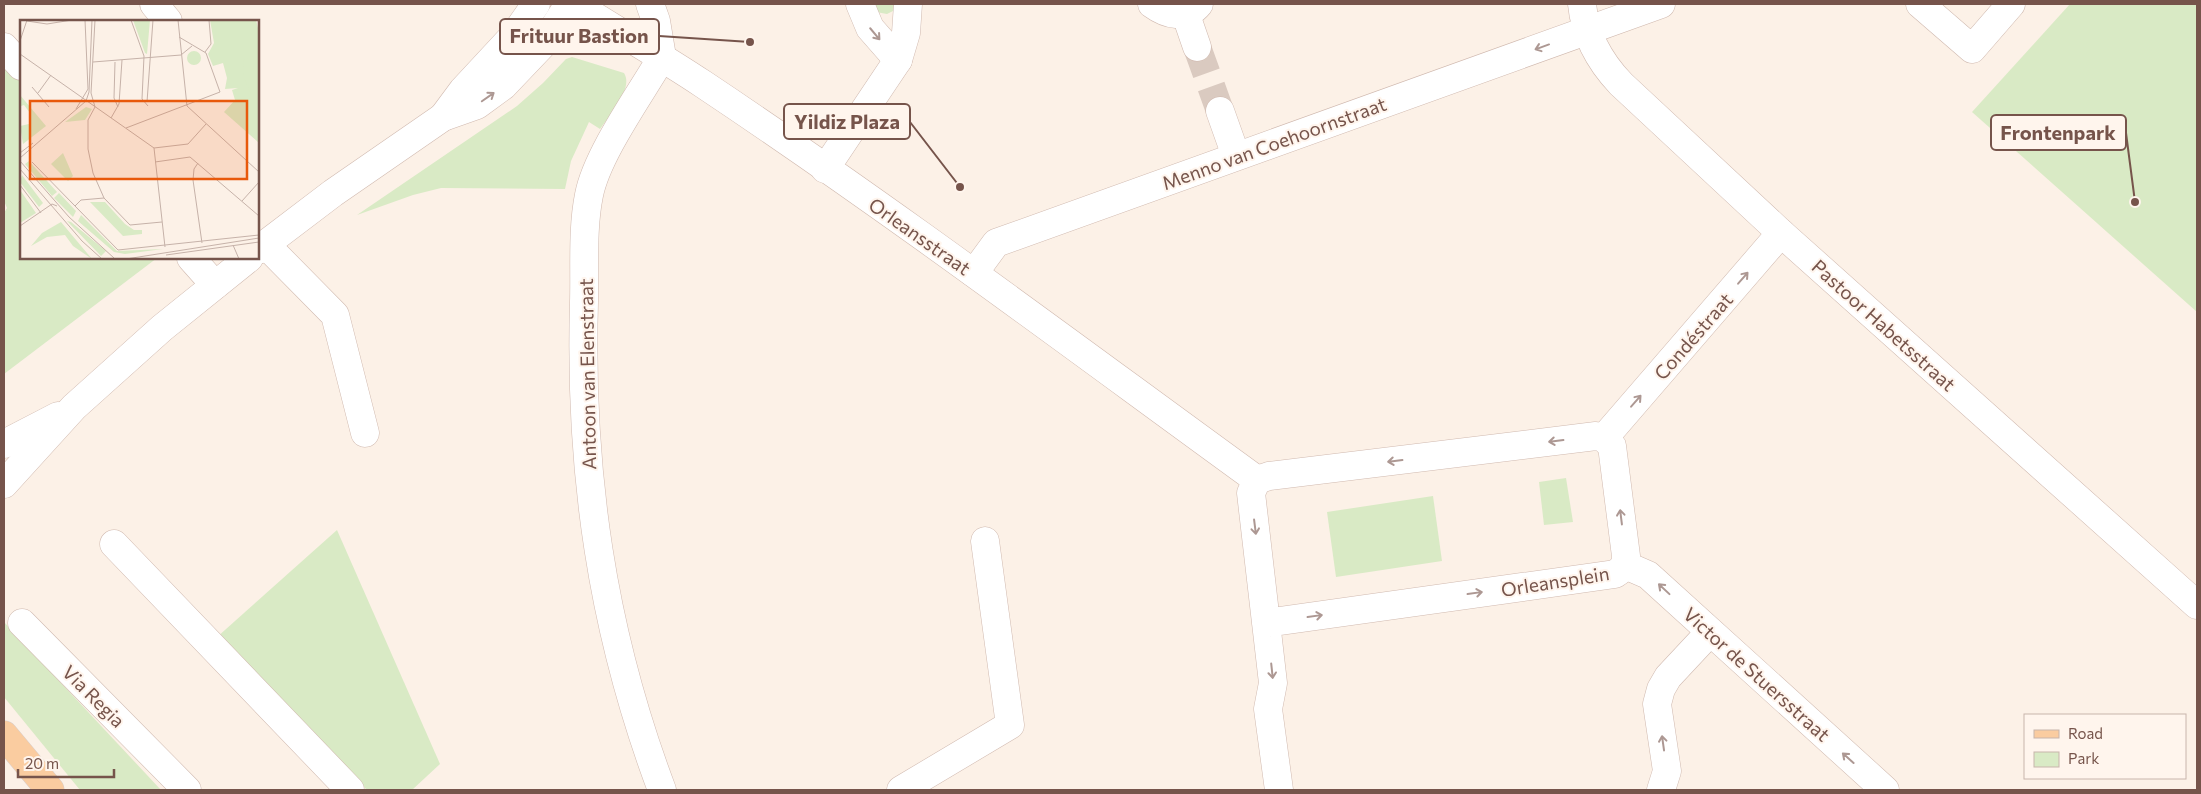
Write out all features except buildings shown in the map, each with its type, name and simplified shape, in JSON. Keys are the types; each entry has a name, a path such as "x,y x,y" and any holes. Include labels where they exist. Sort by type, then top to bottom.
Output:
{"main road":[{"path":"4,735 50,790"}],"street":[{"path":"154,4 167,20"},
{"path":"443,117 463,90 515,34 536,4"},
{"path":"259,249 333,193 443,117 477,105 503,86 544,43 570,4"},
{"name":"Orleansstraat","path":"576,4 662,57 974,273 1257,480"},
{"path":"650,4 656,21 662,57"},
{"path":"860,4 870,28 898,60"},
{"path":"825,169 898,60 906,33 908,4"},
{"path":"1152,4 1165,11 1192,9 1197,47"},
{"name":"Pastoor Habetsstraat","path":"1582,4 1588,31 1597,52 1610,72 1781,233 2197,605"},
{"name":"Menno van Coehoornstraat","path":"974,273 996,243 1661,4"},
{"path":"1920,4 1972,49 2011,4"},
{"path":"4,47 20,65"},
{"name":"Antoon van Elenstraat","path":"662,57 601,161 588,195 582,354 586,442 600,561 615,641 624,675 662,790"},
{"path":"1220,111 1236,156"},
{"name":"Condéstraat","path":"1604,438 1781,233"},
{"path":"259,253 335,315 365,433"},
{"path":"192,259 215,285"},
{"path":"4,484 74,407 162,328 247,259"},
{"path":"4,444 74,407"},
{"path":"1279,790 1268,709 1273,683 1251,493 1257,480 1269,476 1596,436 1604,438"},
{"name":"Orleansplein","path":"1266,623 1616,574 1625,565 1626,556 1612,446 1604,438"},
{"path":"902,790 1010,725 985,541"},
{"path":"114,544 350,790"},
{"name":"Victor de Stuersstraat","path":"1625,565 1648,575 1885,790"},
{"name":"Via Regia","path":"22,623 188,790"},
{"path":"1661,790 1667,771 1657,704 1668,678 1710,632"}],"green space":[{"path":"870,4 897,4 895,10 887,14 876,12"},
{"path":"2070,4 2197,4 2197,312 1972,112"},
{"path":"572,57 624,73 626,86 619,102 600,129 589,122 571,161 565,189 441,188 413,195 357,215 517,106 566,59"},
{"path":"4,60 20,80 20,259 156,259 4,374 4,213 7,208 4,201"},
{"path":"1566,478 1573,522 1544,525 1539,482"},
{"path":"1433,496 1442,561 1336,577 1327,512"},
{"path":"337,530 440,764 412,790 367,790 216,638"},
{"path":"4,622 161,790 80,790 4,697"}],"tunnel":[{"path":"1197,47 1220,111"}],"place":[{"name":"Frituur Bastion","path":"750,42"},
{"name":"Yildiz Plaza","path":"960,187"},
{"name":"Frontenpark","path":"2135,202"}]}
